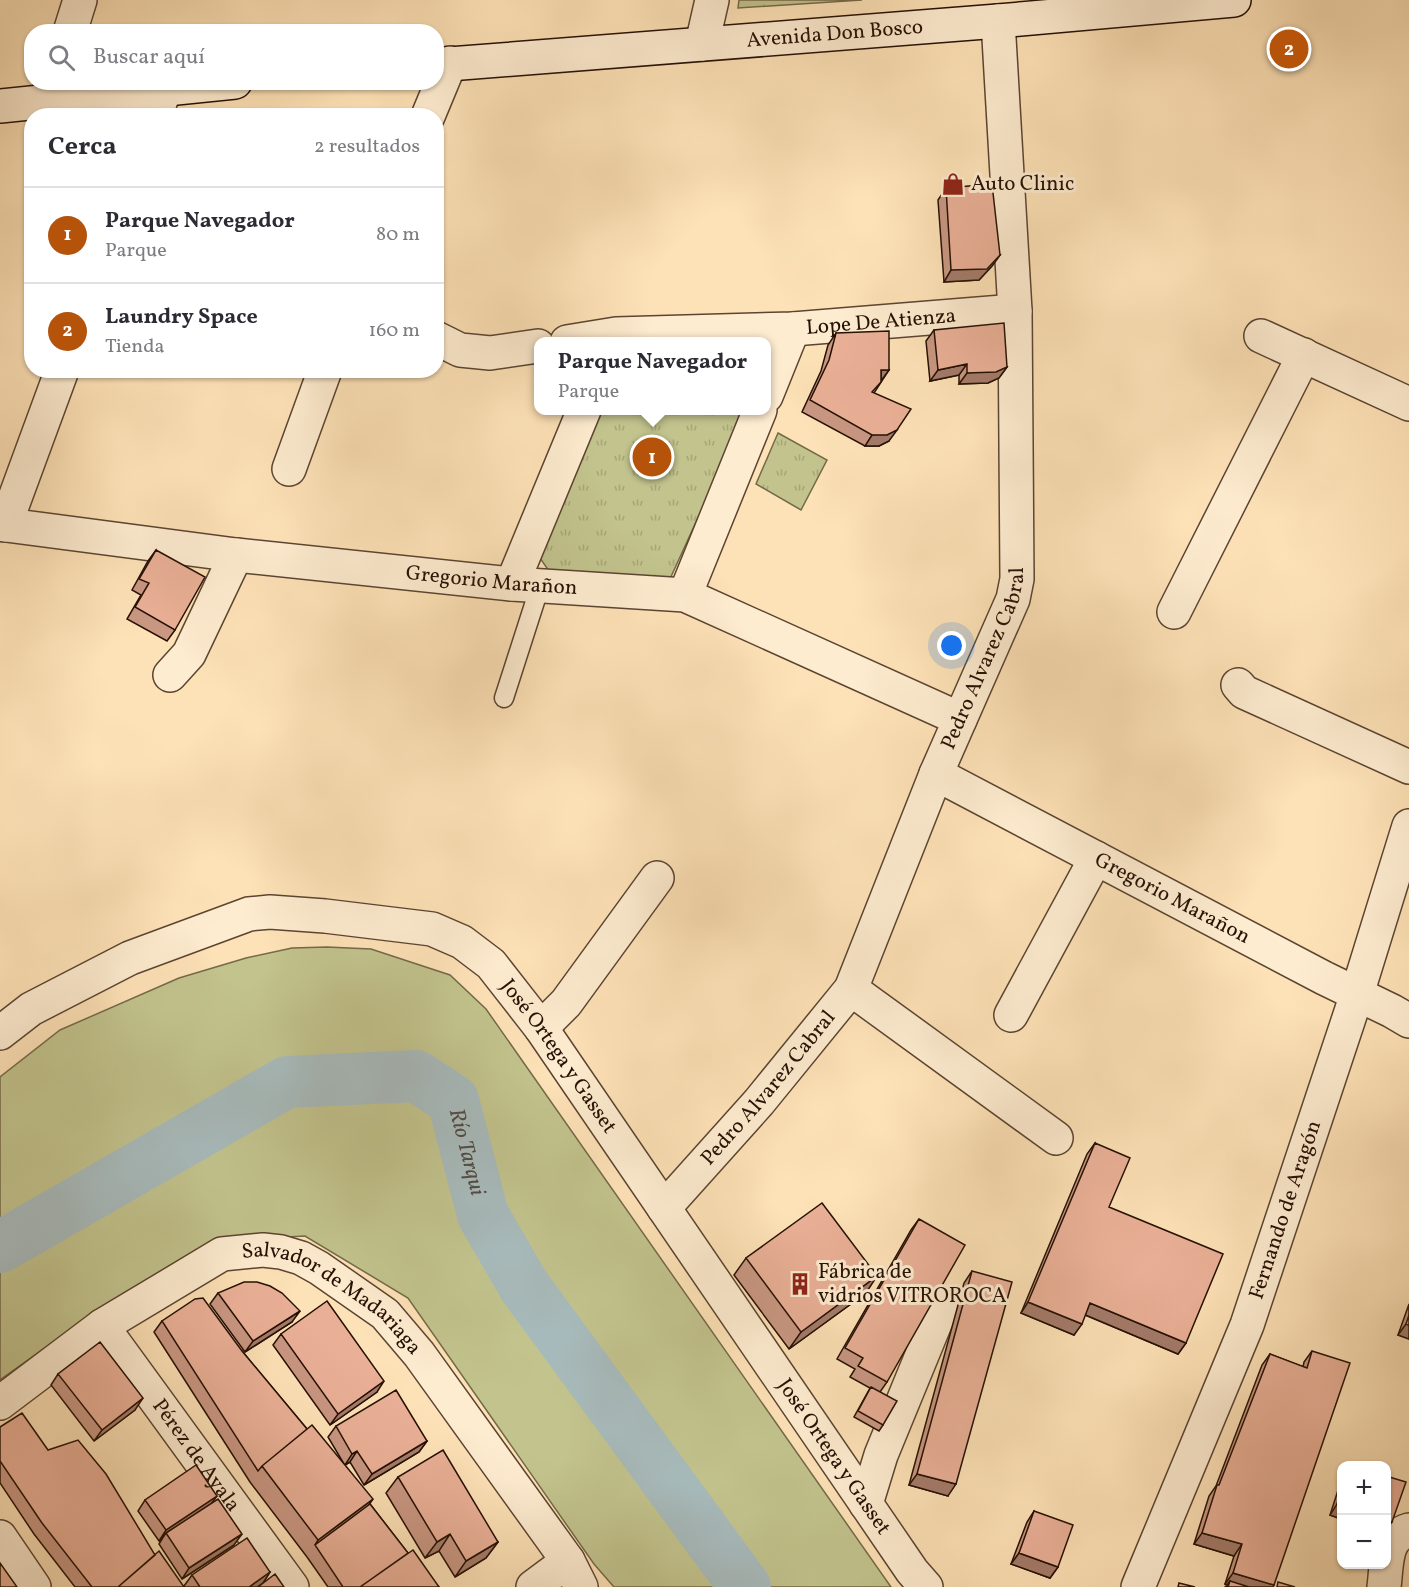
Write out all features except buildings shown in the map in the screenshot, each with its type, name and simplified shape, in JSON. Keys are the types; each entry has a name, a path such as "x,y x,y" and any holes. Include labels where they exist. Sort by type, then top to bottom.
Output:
{"street":[{"path":"72,24 80,0"},
{"path":"702,44 712,0"},
{"name":"Avenida Don Bosco","path":"444,64 998,21 1234,0"},
{"name":"Pedro Alvarez Cabral","path":"664,1208 759,1102 851,989 936,774 1013,599 1017,579 1015,311 998,21"},
{"path":"0,106 58,92 160,102 205,90"},
{"path":"430,108 436,90"},
{"name":"Lope De Atienza","path":"633,337 793,328 1015,311"},
{"path":"771,383 793,328"},
{"path":"1261,336 1409,404"},
{"path":"444,342 460,350 490,353 534,347"},
{"path":"1174,612 1304,355"},
{"path":"2,525 59,378"},
{"path":"289,469 322,378"},
{"path":"526,585 583,415"},
{"path":"685,595 758,415"},
{"name":"Gregorio Marañon","path":"2,525 236,555 526,585 685,595 960,719"},
{"path":"170,675 189,654 236,555"},
{"path":"1238,686 1244,692 1409,767"},
{"name":"Gregorio Marañon","path":"936,774 1409,1021"},
{"name":"Fernando de Aragón","path":"1138,1587 1247,1325 1358,994 1409,826"},
{"path":"1011,1015 1096,858"},
{"path":"541,1028 566,1003 657,878"},
{"name":"José Ortega y Gasset","path":"0,1033 32,1009 130,958 249,914 270,912 432,929 462,942 490,964 541,1028 912,1571 926,1587"},
{"path":"851,989 1056,1138"},
{"name":"Salvador de Madariaga","path":"0,1403 102,1326 222,1254 263,1250 281,1252 301,1258 319,1268 386,1314 419,1354 575,1574"},
{"path":"866,1504 881,1455 943,1304"},
{"name":"Pérez de Ayala","path":"102,1326 292,1587"},
{"path":"1384,1587 1390,1542 1399,1533 1409,1530"},
{"path":"0,1537 34,1587"},
{"path":"533,1587 575,1574"}],"lane":[{"path":"504,698 526,585"}],"green space":[{"path":"739,0 862,0 738,8"},
{"path":"598,415 745,415 669,581 549,571 535,551"},
{"path":"778,433 827,460 801,510 756,484"},
{"path":"292,948 371,949 450,975 486,1009 891,1587 614,1587 594,1564 408,1298 305,1236 216,1241 94,1313 0,1380 0,1077 60,1030 179,978 246,958"}],"waterway":[{"name":"Río Tarqui","path":"0,1247 287,1082 416,1076 453,1100 483,1215 524,1286 745,1587"}],"place":[{"name":"Laundry Space","path":"1289,49"},
{"name":"Auto Clinic","path":"953,184"},
{"name":"Parque Navegador","path":"652,457"},
{"name":"Fábrica de vidrios VITROROCA","path":"800,1284"}]}
